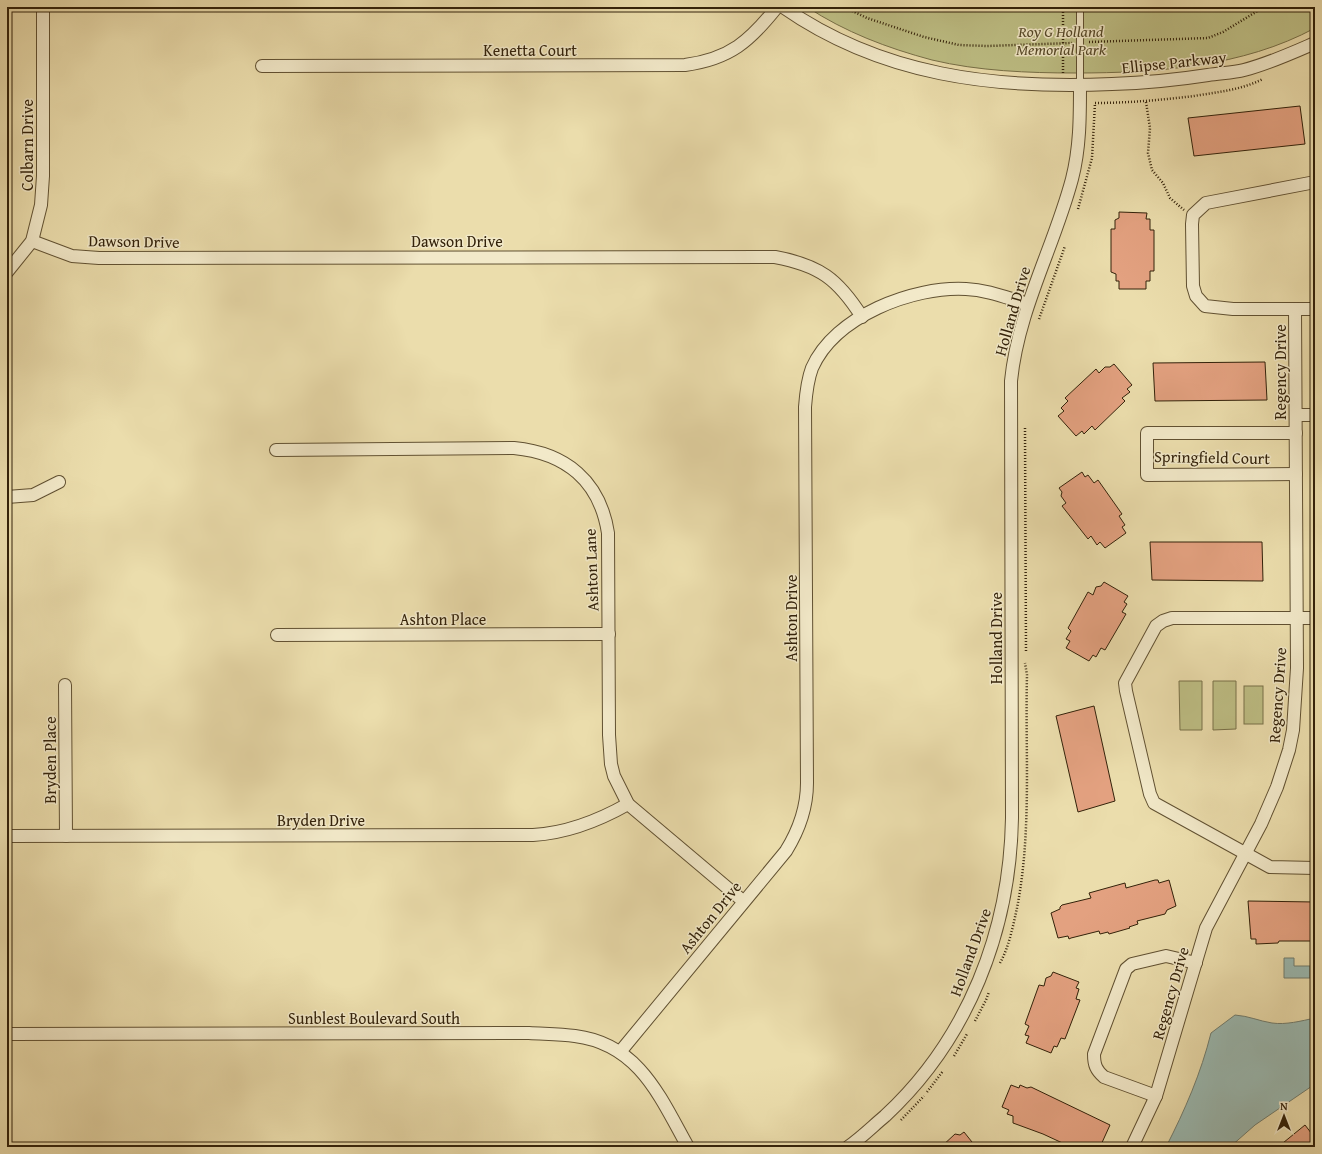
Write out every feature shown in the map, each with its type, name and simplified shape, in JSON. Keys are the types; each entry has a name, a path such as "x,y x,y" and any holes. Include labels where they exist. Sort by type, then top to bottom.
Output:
{"street":[{"name":"Colbarn Drive","path":"7,272 32,241 39,216 43,193 43,7"},
{"name":"Kenetta Court","path":"262,66 685,65 722,56 739,47 754,34 777,7"},
{"name":"Ellipse Parkway","path":"783,7 833,37 878,56 912,68 964,78 997,82 1080,86 1137,84 1244,70 1315,43"},
{"name":"Holland Drive","path":"848,1147 902,1100 942,1048 968,1005 982,975 1003,905 1009,876 1012,825 1012,381 1016,346 1028,304 1064,206 1074,171 1079,140 1080,86"},
{"path":"1194,214 1206,203 1214,200 1315,182"},
{"name":"Regency Drive","path":"1194,214 1192,224 1193,286 1196,296 1205,306 1233,309 1315,309"},
{"name":"Dawson Drive","path":"32,241 72,256 99,258 775,257 796,261 816,269 844,291 862,317"},
{"name":"Ashton Drive","path":"620,1052 791,842 800,821 806,800 805,418 807,386 814,364 827,344 841,330 862,317 904,298 942,290 965,289 984,291 1028,304"},
{"name":"Regency Drive","path":"1132,1147 1156,1096 1206,928 1245,854 1278,786 1289,750 1296,690 1297,618 1295,309"},
{"path":"1296,414 1315,414"},
{"name":"Springfield Court","path":"1296,433 1147,433 1147,475 1296,474"},
{"name":"Ashton Lane","path":"276,450 514,448 535,451 559,459 577,471 597,497 605,517 608,542 609,735 611,764 619,787 628,804 743,901"},
{"path":"7,497 33,495 59,482"},
{"path":"1315,618 1172,618 1163,621 1156,626 1125,683 1150,794 1154,802 1270,867 1315,868"},
{"name":"Ashton Place","path":"277,635 609,634"},
{"name":"Bryden Place","path":"65,685 66,836"},
{"name":"Bryden Drive","path":"7,836 533,835 566,832 613,813 628,804"},
{"path":"1156,1096 1104,1076 1098,1072 1094,1064 1094,1054 1126,970 1132,964 1166,956 1196,962"},
{"name":"Sunblest Boulevard South","path":"7,1034 555,1034 590,1039 620,1052 639,1068 654,1086 688,1147"}],"lane":[{"path":"1080,7 1080,86"}],"path":[{"path":"844,7 867,18 945,42 969,46 1208,38 1223,32 1264,7"},
{"path":"1063,7 1063,73"},
{"path":"1076,215 1092,158 1095,103 1146,102 1234,89 1268,76"},
{"path":"1146,102 1150,128 1148,153 1152,170 1163,183 1170,198 1183,210 1194,214"},
{"path":"1038,320 1065,245"},
{"path":"998,966 1006,952 1015,917 1023,874 1027,828 1025,425"},
{"path":"953,1058 982,1009 990,988"},
{"path":"897,1123 917,1104 945,1068"}],"green space":[{"name":"Roy G Holland Memorial Park","path":"807,7 1315,7 1315,28 1287,41 1259,51 1198,65 1168,69 1106,73 1021,72 967,67 915,55 883,45 851,32"},
{"path":"1179,681 1202,681 1202,730 1180,730"},
{"path":"1213,681 1236,681 1236,729 1213,730"},
{"path":"1244,686 1263,686 1263,724 1244,724"}],"water":[{"path":"1284,958 1294,958 1294,966 1310,966 1310,978 1284,978"},
{"path":"1235,1015 1277,1023 1294,1022 1315,1018 1315,1084 1255,1125 1230,1147 1166,1147 1192,1091 1211,1033"}],"building":[{"path":"1300,106 1305,144 1194,156 1188,118"},
{"path":"1119,212 1147,213 1146,219 1150,219 1150,230 1154,230 1154,271 1150,271 1150,281 1146,281 1146,289 1119,289 1119,281 1116,281 1116,274 1111,272 1111,229 1115,229 1115,220 1119,218"},
{"path":"1265,362 1267,400 1155,401 1153,363"},
{"path":"1114,364 1132,385 1127,389 1130,392 1122,398 1125,401 1095,430 1092,426 1084,434 1082,431 1076,436 1058,416 1064,411 1061,408 1068,401 1065,398 1096,369 1099,373 1105,367 1110,367"},
{"path":"1082,472 1085,477 1088,475 1094,483 1098,480 1122,514 1119,516 1125,525 1122,527 1126,533 1105,548 1100,542 1097,545 1091,536 1088,539 1062,506 1066,503 1061,496 1062,492 1059,488"},
{"path":"1150,542 1262,542 1263,581 1152,580"},
{"path":"1104,582 1128,596 1124,602 1127,604 1122,612 1126,614 1105,650 1101,648 1096,657 1093,655 1089,661 1066,648 1070,641 1066,639 1071,631 1068,628 1088,592 1093,595 1096,587 1101,586"},
{"path":"1094,706 1115,801 1078,812 1056,716"},
{"path":"1158,880 1159,883 1169,880 1176,906 1167,910 1165,914 1137,921 1138,924 1129,927 1130,928 1109,934 1108,932 1100,934 1099,931 1069,939 1068,936 1058,938 1051,913 1060,909 1062,905 1091,898 1089,893 1125,883 1126,888"},
{"path":"1248,901 1315,902 1315,941 1279,941 1278,943 1256,944 1256,939 1251,939"},
{"path":"1053,972 1079,982 1076,988 1079,989 1076,999 1080,1000 1065,1039 1061,1038 1057,1047 1054,1046 1051,1053 1026,1043 1029,1036 1025,1035 1029,1026 1025,1024 1039,985 1044,986 1046,978 1051,976"},
{"path":"1011,1085 1019,1088 1020,1085 1027,1088 1031,1087 1110,1125 1100,1147 1071,1147 1043,1134 1013,1123 1013,1116 1007,1114 1009,1110 1002,1107"},
{"path":"1305,1125 1315,1138 1315,1147 1278,1147"},
{"path":"964,1132 976,1147 941,1147 955,1134 960,1135"}]}
